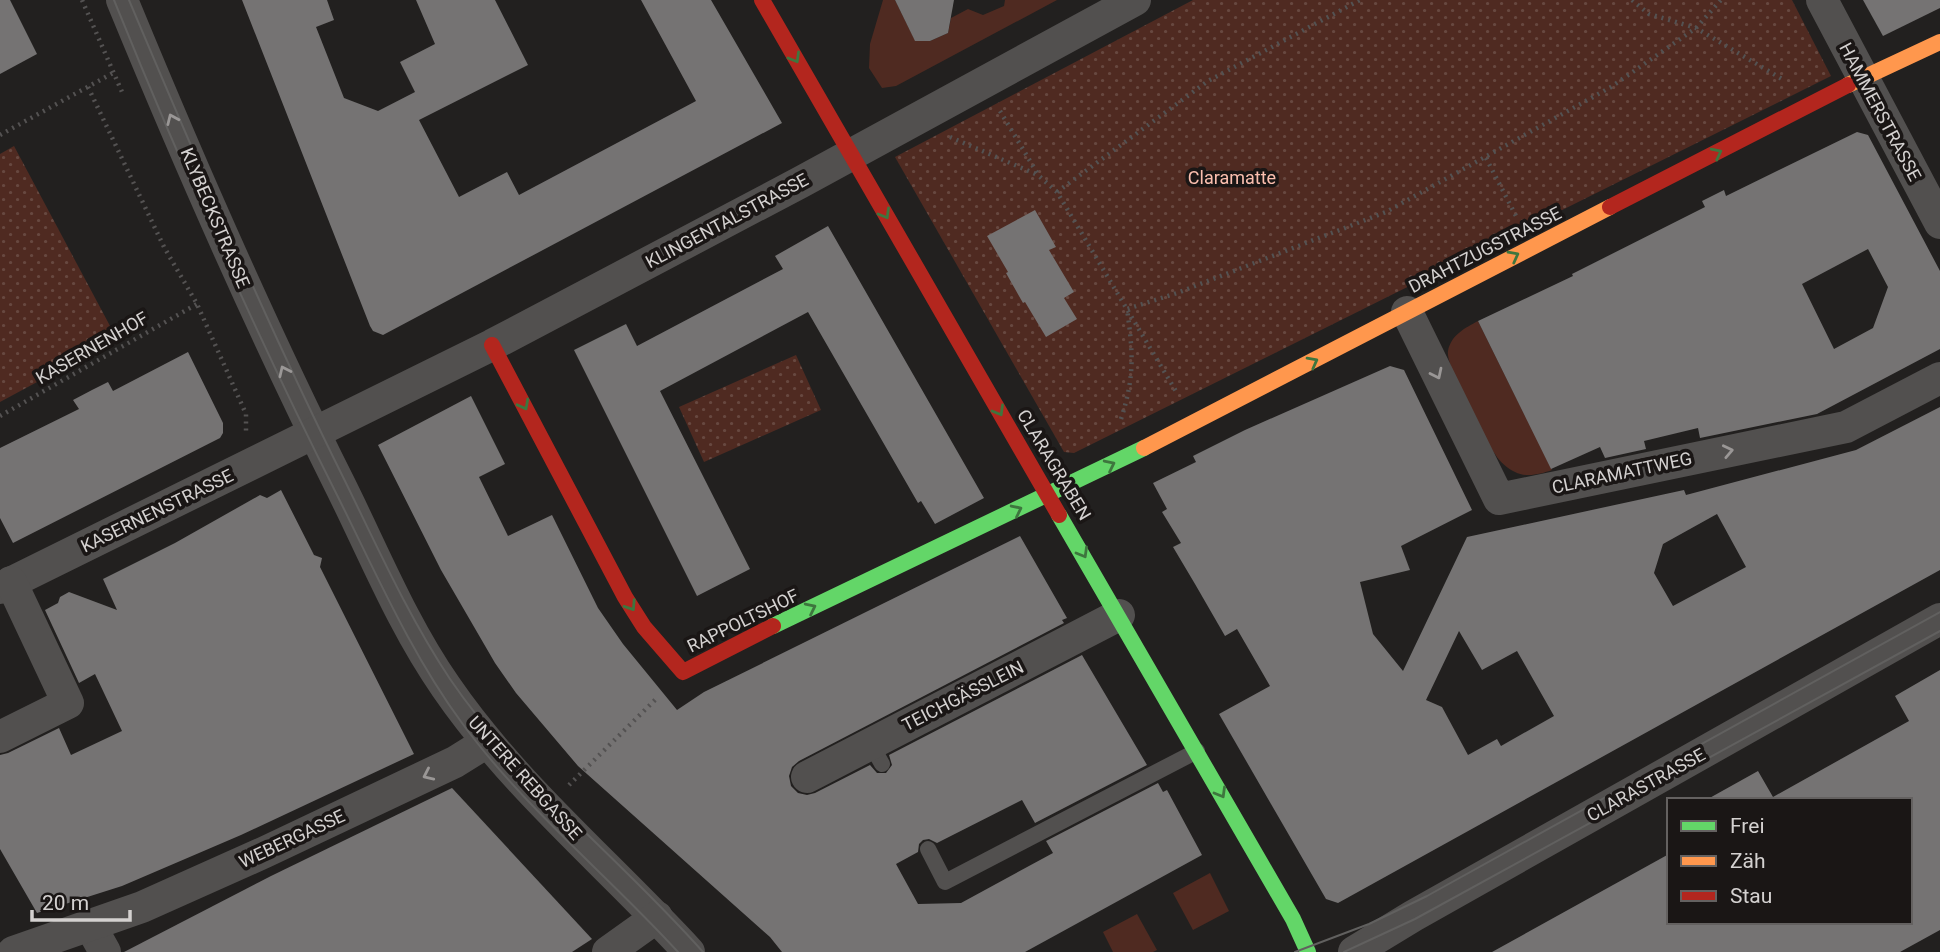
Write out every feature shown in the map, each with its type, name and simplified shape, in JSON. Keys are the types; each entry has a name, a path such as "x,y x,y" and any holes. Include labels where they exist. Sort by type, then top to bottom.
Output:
{"street":[{"name":"KLYBECKSTRASSE","path":"122,0 243,282 313,433"},
{"name":"CLARAGRABEN","path":"762,0 1119,615 1293,919 1308,952"},
{"name":"KLINGENTALSTRASSE","path":"313,433 492,345 853,154 1135,0"},
{"name":"HAMMERSTRASSE","path":"1822,0 1940,223"},
{"name":"DRAHTZUGSTRASSE","path":"1048,495 1196,424 1406,312 1861,78 1940,42"},
{"name":"CLARAMATTWEG","path":"1406,312 1499,499 1846,426 1940,378"},
{"name":"RAPPOLTSHOF","path":"492,345 625,597 683,672 1048,495"},
{"name":"KASERNENSTRASSE","path":"6,585 313,433"},
{"name":"UNTERE REBGASSE","path":"313,433 423,649 445,686 487,742 689,952"},
{"path":"0,737 68,703 6,585"},
{"name":"TEICHGÄSSLEIN","path":"807,777 876,754 1119,615"},
{"name":"CLARASTRASSE","path":"1354,952 1413,916 1940,619"},
{"name":"WEBERGASSE","path":"13,952 142,907 455,762 487,742"},
{"path":"608,952 657,916"},
{"path":"90,925 105,952"}],"lane":[{"path":"928,849 946,882 1197,751"}],"path":[{"path":"1057,192 1208,81 1360,0"},
{"path":"1632,0 1649,14 1696,28 1819,101"},
{"path":"1127,309 1177,293 1386,212 1611,87 1696,28 1721,0"},
{"path":"0,135 113,73"},
{"path":"983,82 1039,176 1057,192 1196,424"},
{"path":"88,87 164,247 197,304 246,414 246,441 252,464"},
{"path":"912,120 1039,176"},
{"path":"1486,158 1532,247"},
{"name":"KASERNENHOF","path":"0,416 197,304"},
{"path":"1112,464 1114,439 1130,390 1133,353 1127,309"},
{"path":"547,806 683,672"}],"green space":[{"path":"883,0 895,0 915,40 930,41 948,33 951,18 968,9 983,15 1004,6 1005,0 1057,0 896,86 882,88 869,68 870,44"},
{"name":"Claramatte","path":"1193,0 1792,0 1831,76 1074,453 1064,452 895,157"},
{"path":"14,146 117,339 0,402 0,154"},
{"path":"1478,321 1552,470 1524,475 1506,467 1495,454 1467,403 1453,371 1448,351 1455,336"},
{"path":"796,355 821,410 704,462 679,407"},
{"path":"1210,873 1229,911 1193,930 1173,893"},
{"path":"1137,914 1157,950 1113,952 1103,932"}],"building":[{"path":"0,0 10,0 37,54 0,74"},
{"path":"242,0 327,0 334,20 316,27 344,98 378,111 415,92 400,62 435,44 416,0 495,0 528,65 419,120 459,197 507,172 519,195 696,101 641,0 711,0 782,123 383,335 373,331 370,326"},
{"path":"895,0 954,0 948,33 930,41 915,41"},
{"path":"1863,0 1940,0 1940,8 1883,36"},
{"path":"1857,132 1868,135 1940,271 1940,349 1817,414 1700,438 1698,428 1644,441 1646,449 1605,458 1600,447 1551,469 1478,321 1573,276 1572,274 1705,207 1702,201 1724,190 1726,196","holes":["1868,249 1888,287 1873,328 1834,349 1802,284"]},
{"path":"1035,210 1056,247 1049,250 1074,292 1064,298 1077,319 1046,337 1025,302 1023,303 987,236"},
{"path":"828,226 984,498 935,524 921,501 918,503 808,312 660,391 750,569 697,596 574,350 626,324 637,346 783,269 775,256"},
{"path":"188,352 223,423 220,438 13,543 0,518 0,448 79,409 73,400 92,390 108,382 113,391"},
{"path":"1390,366 1404,370 1472,510 1401,546 1410,570 1360,582 1373,634 1403,671 1467,537 1684,490 1686,495 1856,450 1940,407 1940,570 1338,903 1326,899 1219,714 1270,686 1237,629 1225,636 1173,547 1181,543 1162,512 1167,509 1153,483 1196,462 1193,456","holes":["1717,514 1746,567 1673,606 1654,573 1663,544","1459,631 1482,670 1517,651 1554,716 1501,746 1497,739 1468,755 1442,707 1426,700"]},
{"path":"471,396 505,464 479,477 508,536 552,515 598,608 623,644 677,710 704,692 1020,536 1067,618 1062,620 1064,623 799,761 792,767 789,776 791,786 798,793 807,795 870,765 877,773 886,773 892,765 889,755 1082,655 1147,765 1035,823 1022,800 937,843 929,839 923,840 919,844 918,852 896,864 918,904 961,903 1053,853 1046,841 1158,783 1163,792 1167,790 1202,855 1025,952 782,952 770,937 578,766 516,693 495,663 441,570 378,445"},
{"path":"281,490 314,555 322,558 320,567 414,754 241,835 122,886 37,913 0,849 0,755 59,728 71,755 122,731 95,674 79,683 45,610 58,603 60,597 69,592 117,610 103,579 175,543 260,495 267,498"},
{"path":"1940,670 1940,930 1900,952 1492,952 1667,855 1667,924 1912,924 1912,798 1710,798 1758,771 1773,797 1909,721 1895,696"},
{"path":"452,788 592,939 572,952 124,952 271,876"}],"tram line":[{"path":"114,0 166,126 249,312 380,584 426,669 462,723 512,784 678,952"},
{"path":"129,0 287,361 420,631 450,679 508,752 703,952"},
{"path":"1295,952 1369,924 1427,896 1940,612"},
{"path":"1344,952 1415,919 1940,631"}],"traffic: fast":[{"path":"773,626 1144,448"},
{"path":"1059,515 1293,919 1308,952"}],"traffic: slow":[{"path":"1848,85 1940,42"},
{"path":"1144,448 1610,207"}],"traffic: jam":[{"path":"762,0 1059,515"},
{"path":"1610,207 1848,85"},
{"path":"492,345 625,597 644,627 683,672 773,626"}]}
